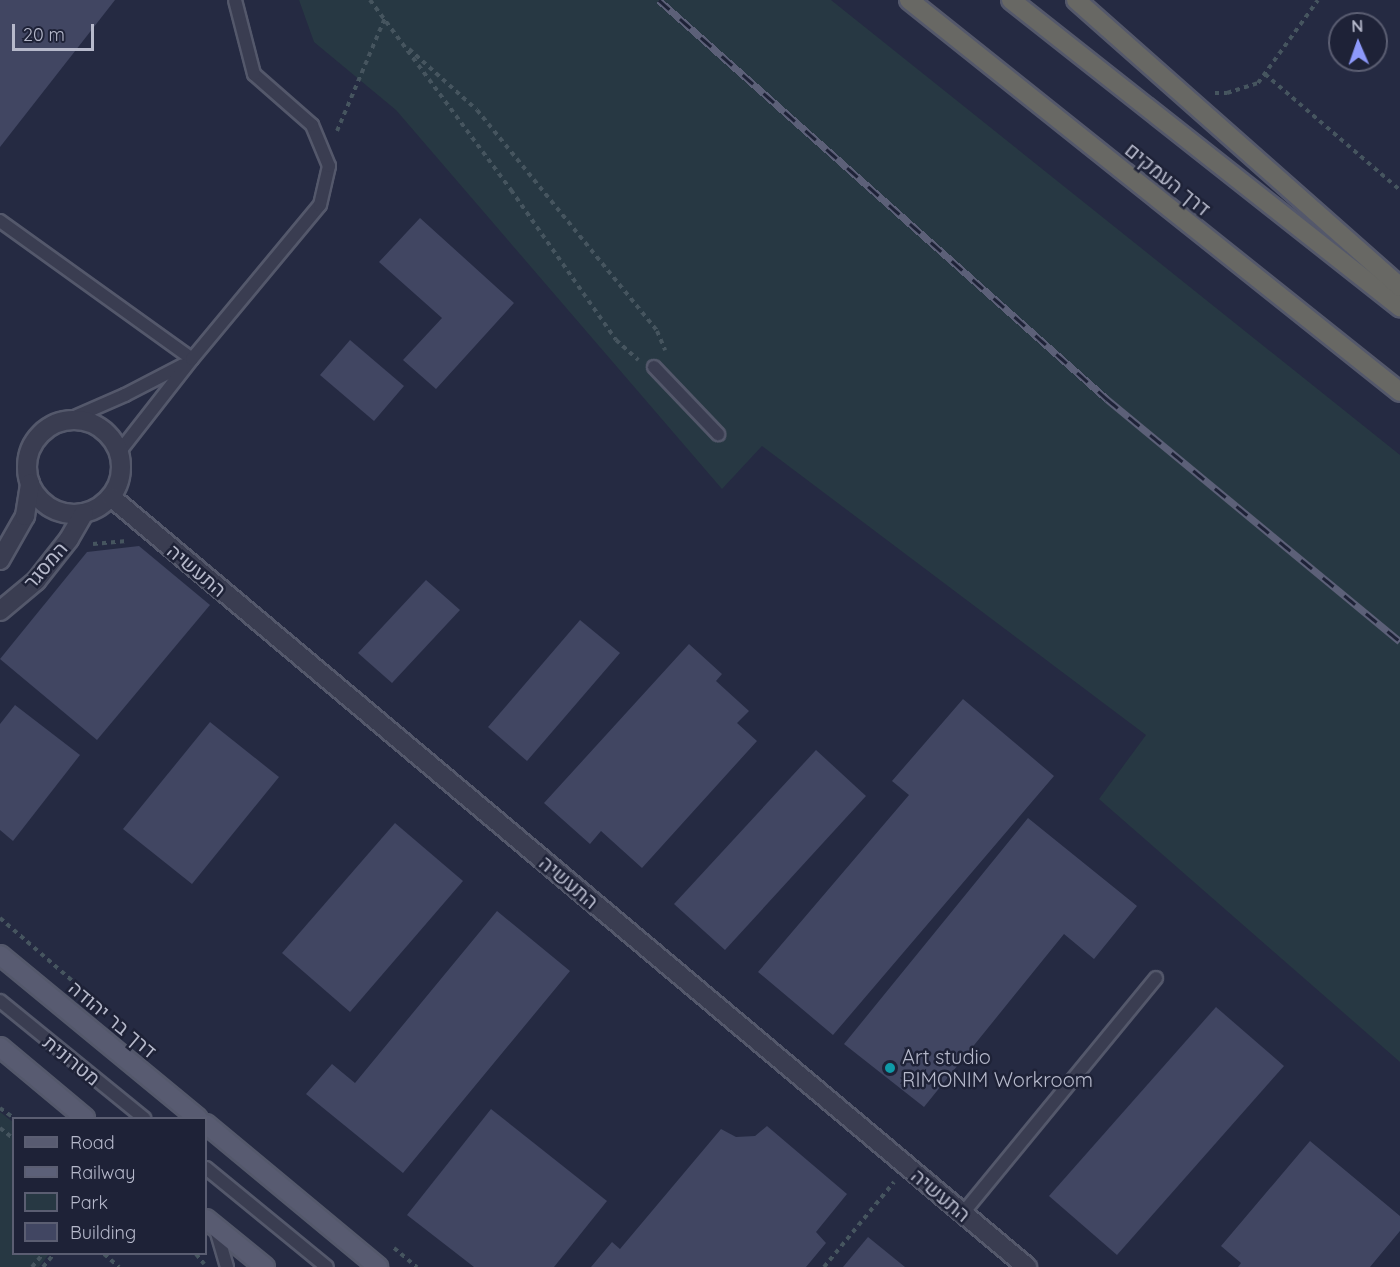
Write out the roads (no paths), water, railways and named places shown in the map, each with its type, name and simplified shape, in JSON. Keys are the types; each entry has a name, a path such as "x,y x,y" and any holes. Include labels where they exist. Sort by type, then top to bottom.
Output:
{"highway":[{"name":"דרך העמקים","path":"909,0 1400,392"},
{"path":"1011,0 1400,307"},
{"path":"1076,0 1400,287"}],"main road":[{"name":"דרך בר יהודה","path":"0,955 196,1117"},
{"path":"0,1047 84,1117"},
{"path":"207,1126 378,1267"},
{"path":"210,1222 265,1267"}],"street":[{"path":"70,419 85,420 100,426 112,437 120,451 122,467 119,483 111,497"},
{"name":"המסגר","path":"0,560 25,516 30,483 27,463 33,444 42,432 70,419"},
{"name":"המסגר","path":"30,483 41,501 68,514 84,513 99,508 111,497"},
{"name":"התעשיה","path":"111,497 1027,1267"},
{"name":"המסגר","path":"0,611 36,581 51,563 84,513"}],"lane":[{"path":"120,451 192,359 320,205 329,166 312,125 254,74 235,0"},
{"path":"0,221 192,359"},
{"path":"70,419 154,381 192,359"},
{"path":"654,367 718,434"},
{"path":"963,1213 1156,978"},
{"name":"מטרונית","path":"0,1001 142,1117"},
{"path":"207,1169 327,1267"},
{"path":"210,1222 227,1267"}],"railway":[{"path":"659,0 1107,399 1400,641"}],"place":[{"name":"Art studio RIMONIM Workroom","path":"890,1068"}]}
